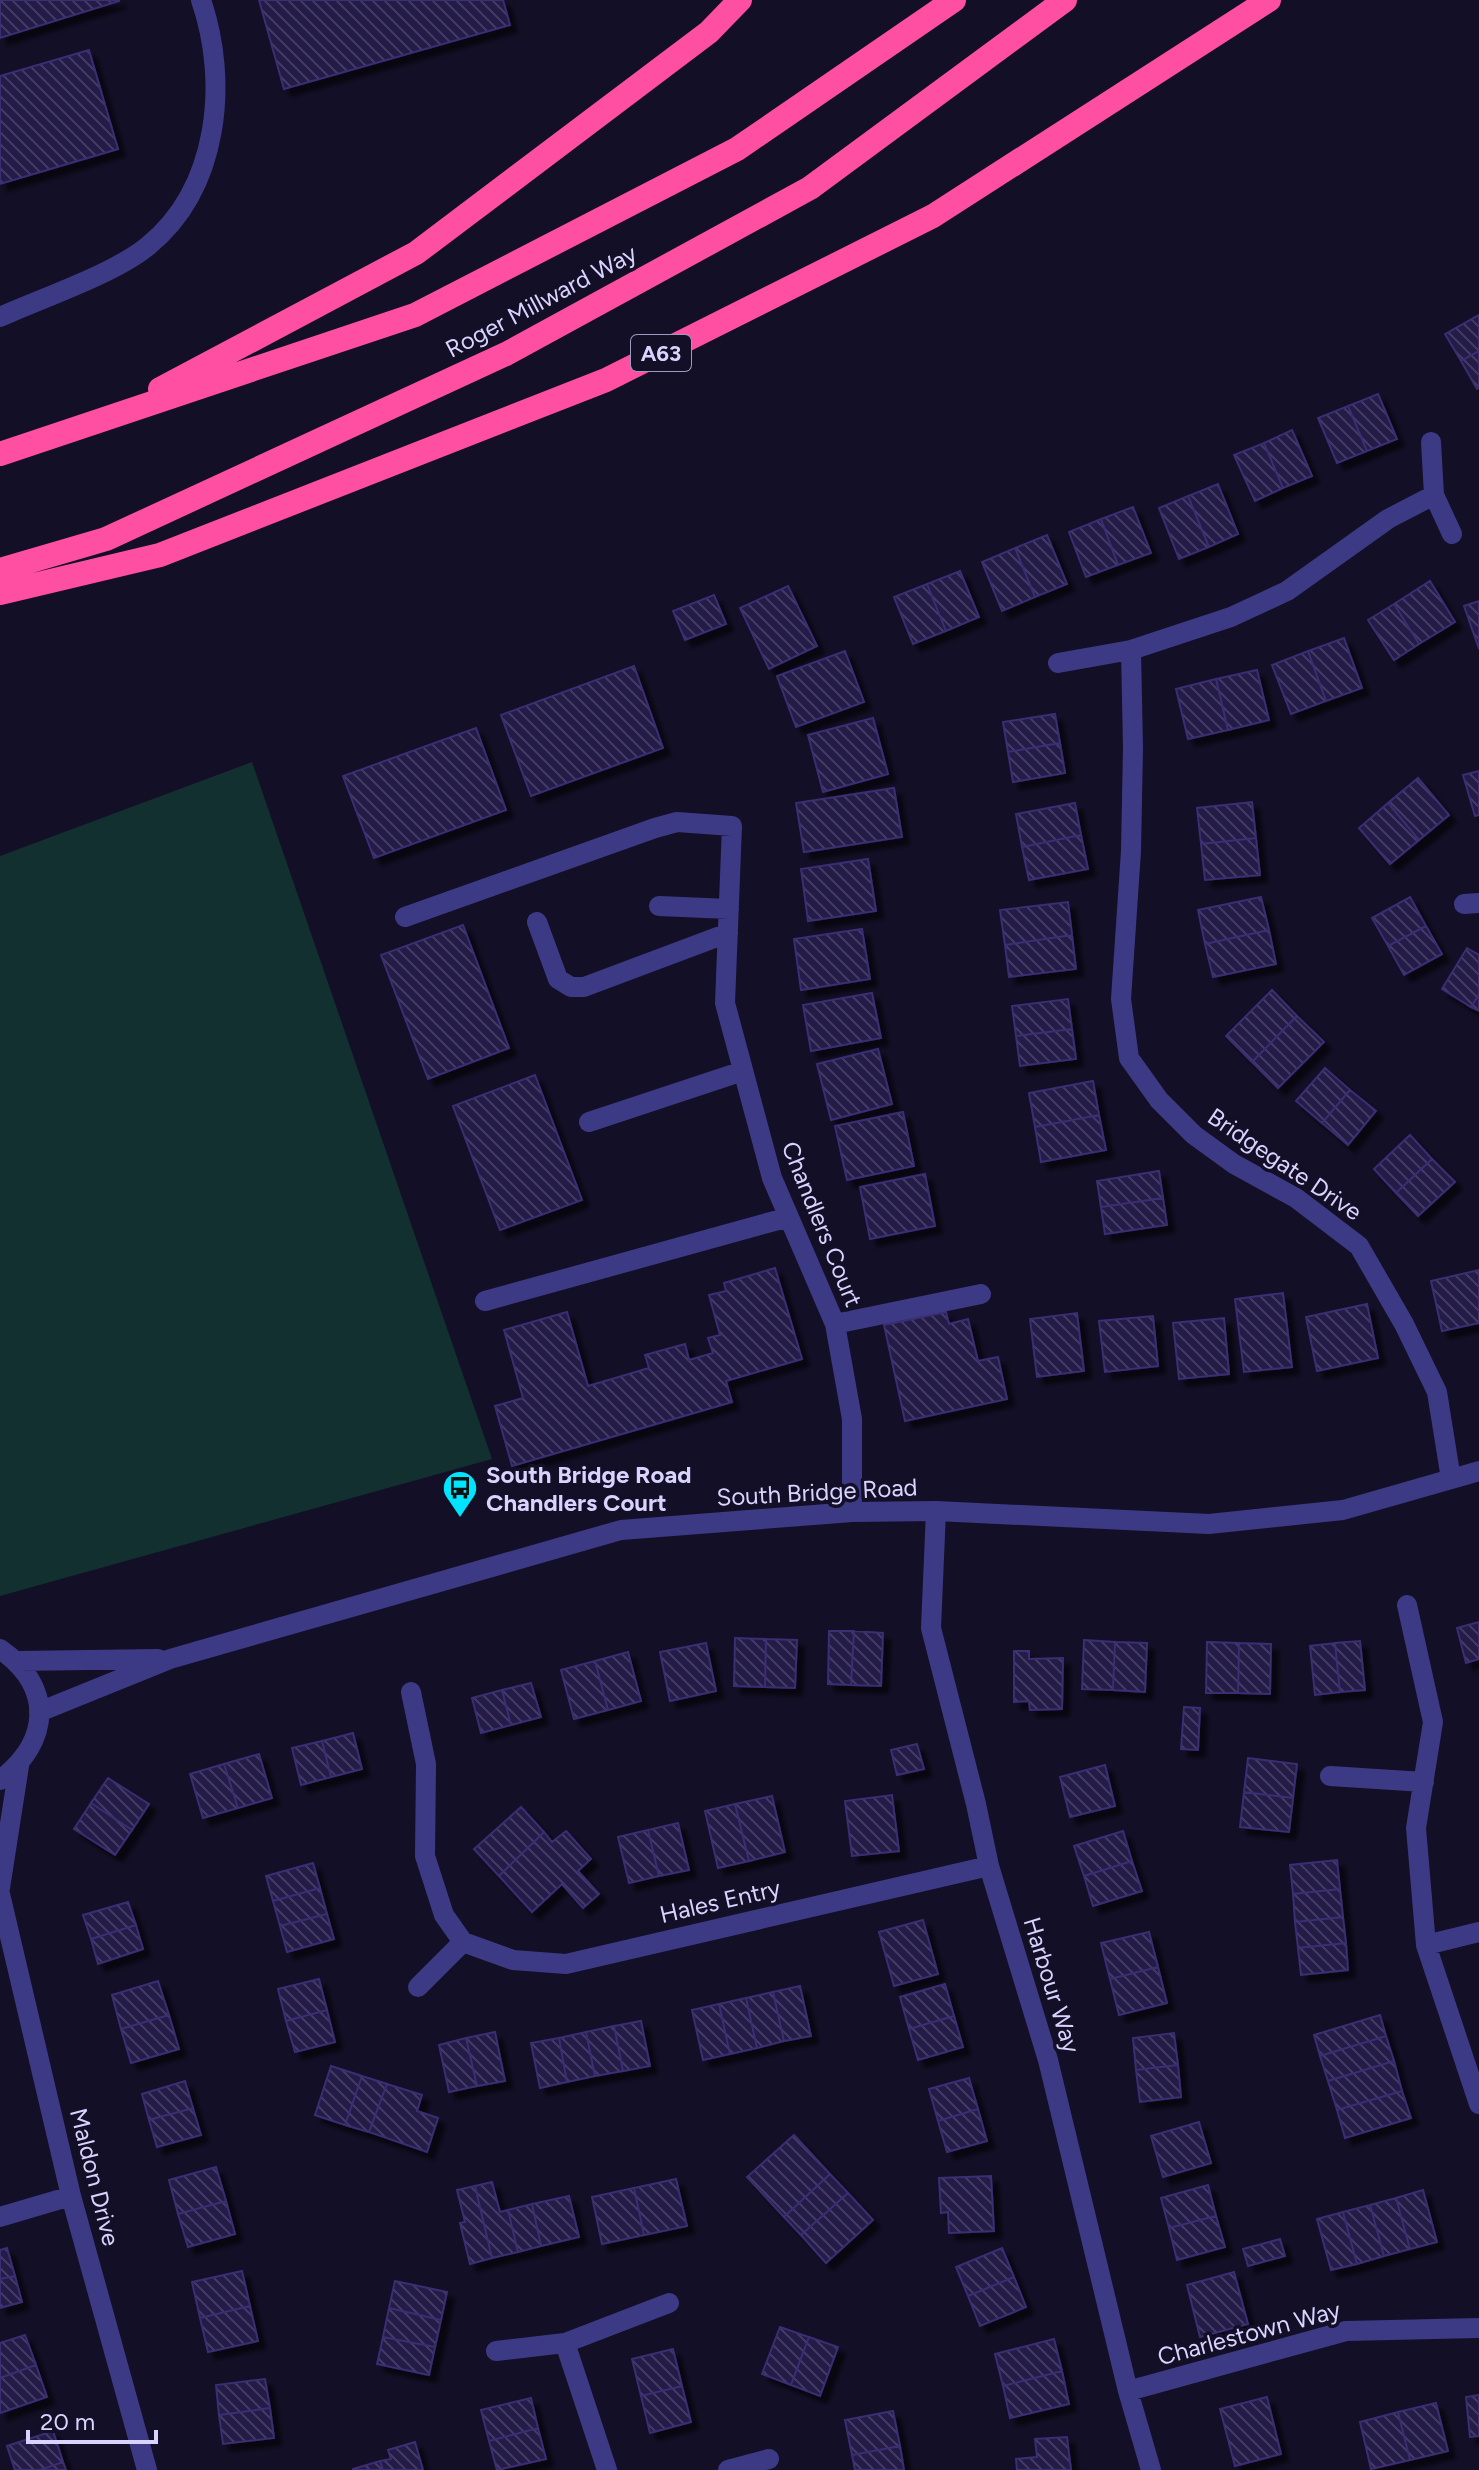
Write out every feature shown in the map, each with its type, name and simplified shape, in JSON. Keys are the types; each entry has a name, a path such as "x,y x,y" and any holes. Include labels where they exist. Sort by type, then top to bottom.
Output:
{"highway":[{"path":"94,424 416,253 709,32 740,0"},
{"name":"Roger Millward Way","path":"0,454 415,315 737,149 954,0"},
{"name":"Roger Millward Way","path":"0,570 106,539 506,354 810,188 1065,0"},
{"name":"A63","path":"0,593 160,555 606,380 933,216 1269,0"}],"street":[{"path":"0,317 106,271 147,247 178,217 198,179 212,136 217,94 213,46 201,0"},
{"path":"1431,442 1434,495 1452,534"},
{"path":"1058,663 1131,650 1231,617 1287,591 1388,519 1434,495"},
{"name":"Bridgegate Drive","path":"1131,650 1131,851 1121,999 1129,1058 1159,1100 1194,1135 1234,1164 1296,1198 1359,1246 1404,1324 1437,1392 1451,1479"},
{"name":"Chandlers Court","path":"405,917 655,828 677,822 732,826 725,1003 772,1178 835,1324 852,1419 852,1512"},
{"path":"659,906 729,909"},
{"path":"537,922 558,979 571,987 584,987 728,933"},
{"path":"589,1122 743,1071"},
{"path":"485,1301 789,1217"},
{"path":"835,1324 981,1294"},
{"name":"South Bridge Road","path":"39,1712 170,1659 621,1530 852,1512 936,1511 1209,1524 1343,1510 1479,1471"},
{"name":"Harbour Way","path":"936,1511 931,1628 989,1866 1048,2060 1128,2391 1151,2470"},
{"path":"1407,1605 1433,1722 1416,1828 1426,1945 1479,2104"},
{"path":"0,1649 18,1661 32,1685 39,1712 34,1741 19,1766 0,1888"},
{"name":"South Bridge Road","path":"18,1661 170,1659"},
{"path":"411,1692 426,1764 425,1856 444,1915 463,1942 418,1987"},
{"path":"0,1780 19,1766"},
{"path":"1330,1776 1424,1782"},
{"name":"Hales Entry","path":"463,1942 513,1960 566,1964 989,1866"},
{"name":"Maldon Drive","path":"0,1894 71,2196 147,2470"},
{"path":"1426,1945 1479,1932"},
{"path":"0,2217 71,2196"},
{"path":"496,2351 565,2343 669,2303"},
{"name":"Charlestown Way","path":"1128,2391 1346,2331 1479,2328"},
{"path":"565,2343 607,2470"},
{"path":"728,2470 769,2459"}],"green space":[{"path":"252,762 492,1459 0,1596 0,856"}],"building":[{"path":"0,0 119,0 119,1 0,38"},
{"path":"259,0 503,0 510,25 284,89"},
{"path":"89,50 118,149 0,184 0,76"},
{"path":"1479,315 1479,351 1461,361 1445,334"},
{"path":"1479,351 1479,388 1477,389 1461,361"},
{"path":"1378,394 1397,439 1367,451 1348,406"},
{"path":"1348,406 1367,451 1337,463 1318,418"},
{"path":"1292,430 1312,476 1283,488 1264,443"},
{"path":"1264,443 1283,488 1255,501 1234,455"},
{"path":"1218,484 1238,534 1209,547 1188,496"},
{"path":"1188,496 1209,547 1179,559 1159,508"},
{"path":"1133,507 1151,553 1118,565 1101,519"},
{"path":"1101,519 1118,565 1086,577 1069,532"},
{"path":"1047,535 1067,584 1035,597 1015,548"},
{"path":"1015,548 1035,597 1002,611 982,562"},
{"path":"960,571 979,617 946,631 927,584"},
{"path":"1430,581 1455,622 1419,644 1394,604"},
{"path":"927,584 946,631 913,644 894,597"},
{"path":"788,586 817,646 769,669 740,608"},
{"path":"714,595 726,624 685,640 673,611"},
{"path":"1479,601 1479,649 1464,606"},
{"path":"1394,604 1419,644 1394,660 1368,620"},
{"path":"1344,638 1362,688 1326,701 1308,651"},
{"path":"845,651 864,702 796,727 777,676"},
{"path":"1308,651 1326,701 1291,714 1272,665"},
{"path":"634,666 663,748 531,796 501,715"},
{"path":"1257,670 1269,720 1228,730 1216,679"},
{"path":"1216,679 1228,730 1188,739 1176,689"},
{"path":"1055,714 1060,743 1008,752 1003,722"},
{"path":"873,718 888,774 823,792 808,735"},
{"path":"476,728 506,810 374,858 343,776"},
{"path":"1060,743 1065,773 1013,782 1008,752"},
{"path":"1479,771 1479,815 1475,816 1463,775"},
{"path":"1418,778 1449,815 1419,840 1388,803"},
{"path":"894,788 902,837 804,852 796,803"},
{"path":"1252,802 1256,838 1201,844 1197,808"},
{"path":"1075,803 1081,835 1022,847 1016,814"},
{"path":"1388,803 1419,840 1390,864 1359,828"},
{"path":"1081,835 1088,869 1029,880 1022,847"},
{"path":"1256,838 1260,875 1205,880 1201,844"},
{"path":"868,859 876,911 808,921 801,869"},
{"path":"1261,897 1269,930 1205,944 1198,910"},
{"path":"1410,897 1426,926 1388,946 1372,918"},
{"path":"1068,902 1072,935 1005,945 1000,910"},
{"path":"463,925 509,1048 428,1079 381,955"},
{"path":"1426,926 1442,954 1404,975 1388,946"},
{"path":"862,929 870,979 801,990 794,939"},
{"path":"1269,930 1276,964 1213,977 1205,944"},
{"path":"1072,935 1076,969 1009,977 1005,945"},
{"path":"1467,948 1479,955 1479,994 1471,1007 1442,989"},
{"path":"1272,990 1297,1016 1252,1062 1226,1036"},
{"path":"872,993 881,1038 811,1051 803,1005"},
{"path":"1479,994 1479,1011 1471,1007"},
{"path":"1068,999 1072,1029 1016,1036 1012,1006"},
{"path":"1297,1016 1324,1042 1278,1088 1252,1062"},
{"path":"1072,1029 1076,1059 1020,1066 1016,1036"},
{"path":"878,1049 892,1104 831,1120 817,1064"},
{"path":"1325,1068 1350,1090 1322,1123 1296,1101"},
{"path":"535,1075 582,1200 500,1230 453,1106"},
{"path":"1093,1081 1099,1115 1035,1127 1029,1093"},
{"path":"1350,1090 1376,1111 1348,1145 1322,1123"},
{"path":"903,1112 914,1166 847,1180 835,1126"},
{"path":"1099,1115 1106,1150 1041,1162 1035,1127"},
{"path":"1410,1135 1432,1159 1396,1193 1374,1169"},
{"path":"1432,1159 1455,1182 1418,1216 1396,1193"},
{"path":"1159,1171 1163,1198 1101,1207 1097,1181"},
{"path":"925,1174 935,1226 870,1239 860,1187"},
{"path":"1163,1198 1167,1225 1105,1234 1101,1207"},
{"path":"775,1268 802,1359 726,1381 732,1402 512,1466 495,1406 523,1398 504,1330 567,1312 588,1386 649,1368 645,1355 685,1344 689,1360 713,1353 708,1338 720,1335 709,1295 726,1291 724,1283"},
{"path":"1479,1270 1479,1323 1442,1331 1431,1281"},
{"path":"1283,1293 1292,1367 1244,1372 1235,1299"},
{"path":"1367,1304 1378,1358 1317,1371 1306,1317"},
{"path":"946,1312 949,1324 968,1319 978,1361 998,1357 1007,1399 905,1421 884,1325"},
{"path":"1077,1313 1084,1371 1037,1377 1030,1319"},
{"path":"1153,1316 1158,1366 1105,1372 1099,1321"},
{"path":"1224,1318 1229,1374 1179,1379 1173,1323"},
{"path":"1479,1622 1479,1659 1466,1663 1457,1628"},
{"path":"829,1631 854,1631 851,1685 828,1684"},
{"path":"854,1631 883,1633 881,1686 851,1685"},
{"path":"735,1638 766,1639 765,1687 734,1686"},
{"path":"766,1639 797,1640 795,1688 765,1687"},
{"path":"1084,1640 1115,1642 1113,1690 1082,1689"},
{"path":"1360,1641 1365,1690 1340,1692 1335,1643"},
{"path":"1115,1642 1147,1643 1145,1692 1113,1690"},
{"path":"1207,1642 1239,1643 1238,1693 1206,1693"},
{"path":"706,1643 716,1691 670,1701 660,1652"},
{"path":"1239,1643 1271,1644 1270,1694 1238,1693"},
{"path":"1335,1643 1340,1692 1315,1695 1310,1646"},
{"path":"1014,1651 1029,1651 1029,1659 1063,1658 1062,1709 1030,1710 1029,1701 1014,1702"},
{"path":"628,1652 641,1701 608,1710 595,1661"},
{"path":"595,1661 608,1710 574,1719 561,1670"},
{"path":"531,1683 541,1717 511,1725 502,1690"},
{"path":"502,1690 511,1725 481,1733 472,1698"},
{"path":"1184,1707 1200,1708 1198,1750 1181,1749"},
{"path":"353,1733 362,1769 331,1777 322,1741"},
{"path":"322,1741 331,1777 301,1785 292,1748"},
{"path":"917,1744 924,1769 897,1775 891,1750"},
{"path":"259,1754 272,1798 238,1808 224,1764"},
{"path":"1248,1758 1297,1764 1293,1798 1244,1792"},
{"path":"224,1764 238,1808 203,1818 190,1774"},
{"path":"1105,1765 1115,1806 1070,1817 1060,1777"},
{"path":"108,1778 149,1804 132,1830 91,1803"},
{"path":"1244,1792 1293,1798 1289,1832 1240,1827"},
{"path":"892,1795 899,1851 852,1856 845,1801"},
{"path":"772,1796 785,1852 749,1861 735,1804"},
{"path":"91,1803 132,1830 115,1855 74,1829"},
{"path":"735,1804 749,1861 718,1868 705,1811"},
{"path":"521,1807 544,1832 499,1876 474,1849"},
{"path":"678,1823 689,1870 659,1876 648,1830"},
{"path":"648,1830 659,1876 629,1883 618,1837"},
{"path":"566,1831 591,1859 578,1871 599,1894 583,1908 562,1884 532,1912 499,1876 544,1832 552,1842"},
{"path":"1123,1831 1132,1861 1084,1876 1074,1846"},
{"path":"1337,1860 1340,1889 1293,1894 1290,1865"},
{"path":"1132,1861 1142,1891 1093,1906 1084,1876"},
{"path":"313,1863 320,1888 273,1901 266,1876"},
{"path":"320,1888 327,1914 280,1926 273,1901"},
{"path":"1340,1889 1343,1917 1295,1922 1293,1894"},
{"path":"128,1902 136,1925 91,1939 83,1915"},
{"path":"327,1914 334,1939 287,1952 280,1926"},
{"path":"1343,1917 1346,1943 1298,1948 1295,1922"},
{"path":"923,1920 938,1974 894,1986 879,1932"},
{"path":"136,1925 143,1949 98,1964 91,1939"},
{"path":"1149,1932 1158,1967 1110,1979 1101,1943"},
{"path":"1346,1943 1348,1970 1301,1975 1298,1948"},
{"path":"1158,1967 1167,2003 1119,2015 1110,1979"},
{"path":"319,1979 327,2010 286,2021 278,1989"},
{"path":"158,1981 169,2015 121,2029 112,1995"},
{"path":"945,1984 954,2016 909,2029 900,1997"},
{"path":"800,1986 811,2036 784,2041 773,1992"},
{"path":"773,1992 784,2041 757,2048 746,1998"},
{"path":"746,1998 757,2048 730,2054 719,2004"},
{"path":"719,2004 730,2054 703,2060 692,2010"},
{"path":"327,2010 335,2042 295,2052 286,2021"},
{"path":"169,2015 179,2049 131,2063 121,2029"},
{"path":"1380,2015 1386,2036 1320,2056 1314,2035"},
{"path":"954,2016 963,2047 918,2060 909,2029"},
{"path":"641,2021 650,2066 623,2071 614,2026"},
{"path":"614,2026 623,2071 595,2076 586,2032"},
{"path":"495,2032 505,2081 477,2086 466,2038"},
{"path":"586,2032 595,2076 567,2082 559,2038"},
{"path":"1174,2033 1178,2065 1136,2070 1133,2038"},
{"path":"1386,2036 1394,2061 1328,2081 1320,2056"},
{"path":"466,2038 477,2086 449,2092 439,2045"},
{"path":"559,2038 567,2082 540,2088 531,2043"},
{"path":"1394,2061 1402,2091 1337,2110 1328,2081"},
{"path":"1178,2065 1181,2097 1140,2102 1136,2070"},
{"path":"331,2066 362,2076 345,2125 315,2115"},
{"path":"362,2076 387,2084 369,2132 345,2125"},
{"path":"969,2078 978,2109 938,2121 929,2089"},
{"path":"185,2081 193,2108 149,2120 142,2094"},
{"path":"387,2084 422,2095 417,2111 438,2118 427,2152 369,2132"},
{"path":"1402,2091 1411,2118 1345,2138 1337,2110"},
{"path":"193,2108 201,2135 157,2147 149,2120"},
{"path":"978,2109 987,2141 947,2152 938,2121"},
{"path":"1199,2122 1211,2163 1163,2177 1151,2136"},
{"path":"794,2135 830,2174 784,2217 747,2177"},
{"path":"216,2167 226,2201 178,2214 169,2180"},
{"path":"830,2174 848,2193 801,2235 784,2217"},
{"path":"991,2176 994,2231 949,2233 948,2212 941,2213 939,2178"},
{"path":"676,2179 687,2226 644,2235 634,2188"},
{"path":"492,2182 500,2212 508,2210 518,2252 492,2258 475,2186"},
{"path":"1208,2185 1216,2216 1169,2228 1161,2198"},
{"path":"475,2186 492,2258 470,2264 460,2223 465,2222 457,2190"},
{"path":"634,2188 644,2235 602,2244 592,2197"},
{"path":"1423,2190 1437,2242 1410,2249 1396,2198"},
{"path":"848,2193 873,2220 826,2263 801,2235"},
{"path":"569,2196 579,2237 541,2246 532,2204"},
{"path":"1396,2198 1410,2249 1384,2256 1370,2205"},
{"path":"226,2201 235,2234 188,2247 178,2214"},
{"path":"532,2204 541,2246 518,2252 508,2210"},
{"path":"1370,2205 1384,2256 1357,2264 1343,2212"},
{"path":"1343,2212 1357,2264 1331,2270 1317,2219"},
{"path":"1216,2216 1225,2247 1177,2260 1169,2228"},
{"path":"1280,2239 1285,2256 1248,2266 1243,2249"},
{"path":"7,2248 15,2276 0,2279 0,2250"},
{"path":"1002,2248 1014,2277 968,2296 956,2267"},
{"path":"242,2271 250,2306 200,2318 192,2282"},
{"path":"1234,2272 1248,2324 1200,2337 1187,2285"},
{"path":"15,2276 22,2302 0,2308 0,2279"},
{"path":"1014,2277 1026,2307 980,2326 968,2296"},
{"path":"395,2281 447,2292 441,2320 389,2308"},
{"path":"250,2306 258,2341 208,2352 200,2318"},
{"path":"389,2308 441,2320 435,2347 383,2337"},
{"path":"780,2327 809,2337 791,2385 762,2374"},
{"path":"25,2335 36,2365 0,2378 0,2343"},
{"path":"383,2337 435,2347 429,2375 377,2364"},
{"path":"809,2337 838,2347 820,2396 791,2385"},
{"path":"1054,2339 1062,2371 1003,2386 995,2354"},
{"path":"673,2349 682,2386 641,2396 632,2359"},
{"path":"36,2365 47,2397 0,2413 0,2378"},
{"path":"1062,2371 1069,2404 1010,2418 1003,2386"},
{"path":"265,2379 270,2408 219,2415 216,2385"},
{"path":"682,2386 691,2422 650,2433 641,2396"},
{"path":"1479,2395 1479,2436 1470,2437 1466,2397"},
{"path":"1267,2397 1281,2454 1235,2466 1220,2409"},
{"path":"531,2398 538,2428 489,2441 481,2410"},
{"path":"1436,2403 1448,2451 1410,2460 1398,2412"},
{"path":"270,2408 274,2438 223,2444 219,2415"},
{"path":"893,2411 900,2446 852,2455 845,2420"},
{"path":"1398,2412 1410,2460 1371,2469 1360,2422"},
{"path":"538,2428 546,2459 497,2470 489,2441"},
{"path":"53,2431 63,2462 40,2470 15,2470 7,2446"},
{"path":"1067,2437 1071,2470 1017,2470 1016,2459 1037,2457 1035,2439"},
{"path":"415,2442 423,2470 383,2470 380,2461 391,2459 388,2450"},
{"path":"900,2446 904,2470 855,2470 852,2455"},
{"path":"380,2461 383,2470 353,2470 353,2469"},
{"path":"63,2462 66,2470 40,2470"}],"place":[{"name":"South Bridge Road Chandlers Court","path":"460,1519"}]}
